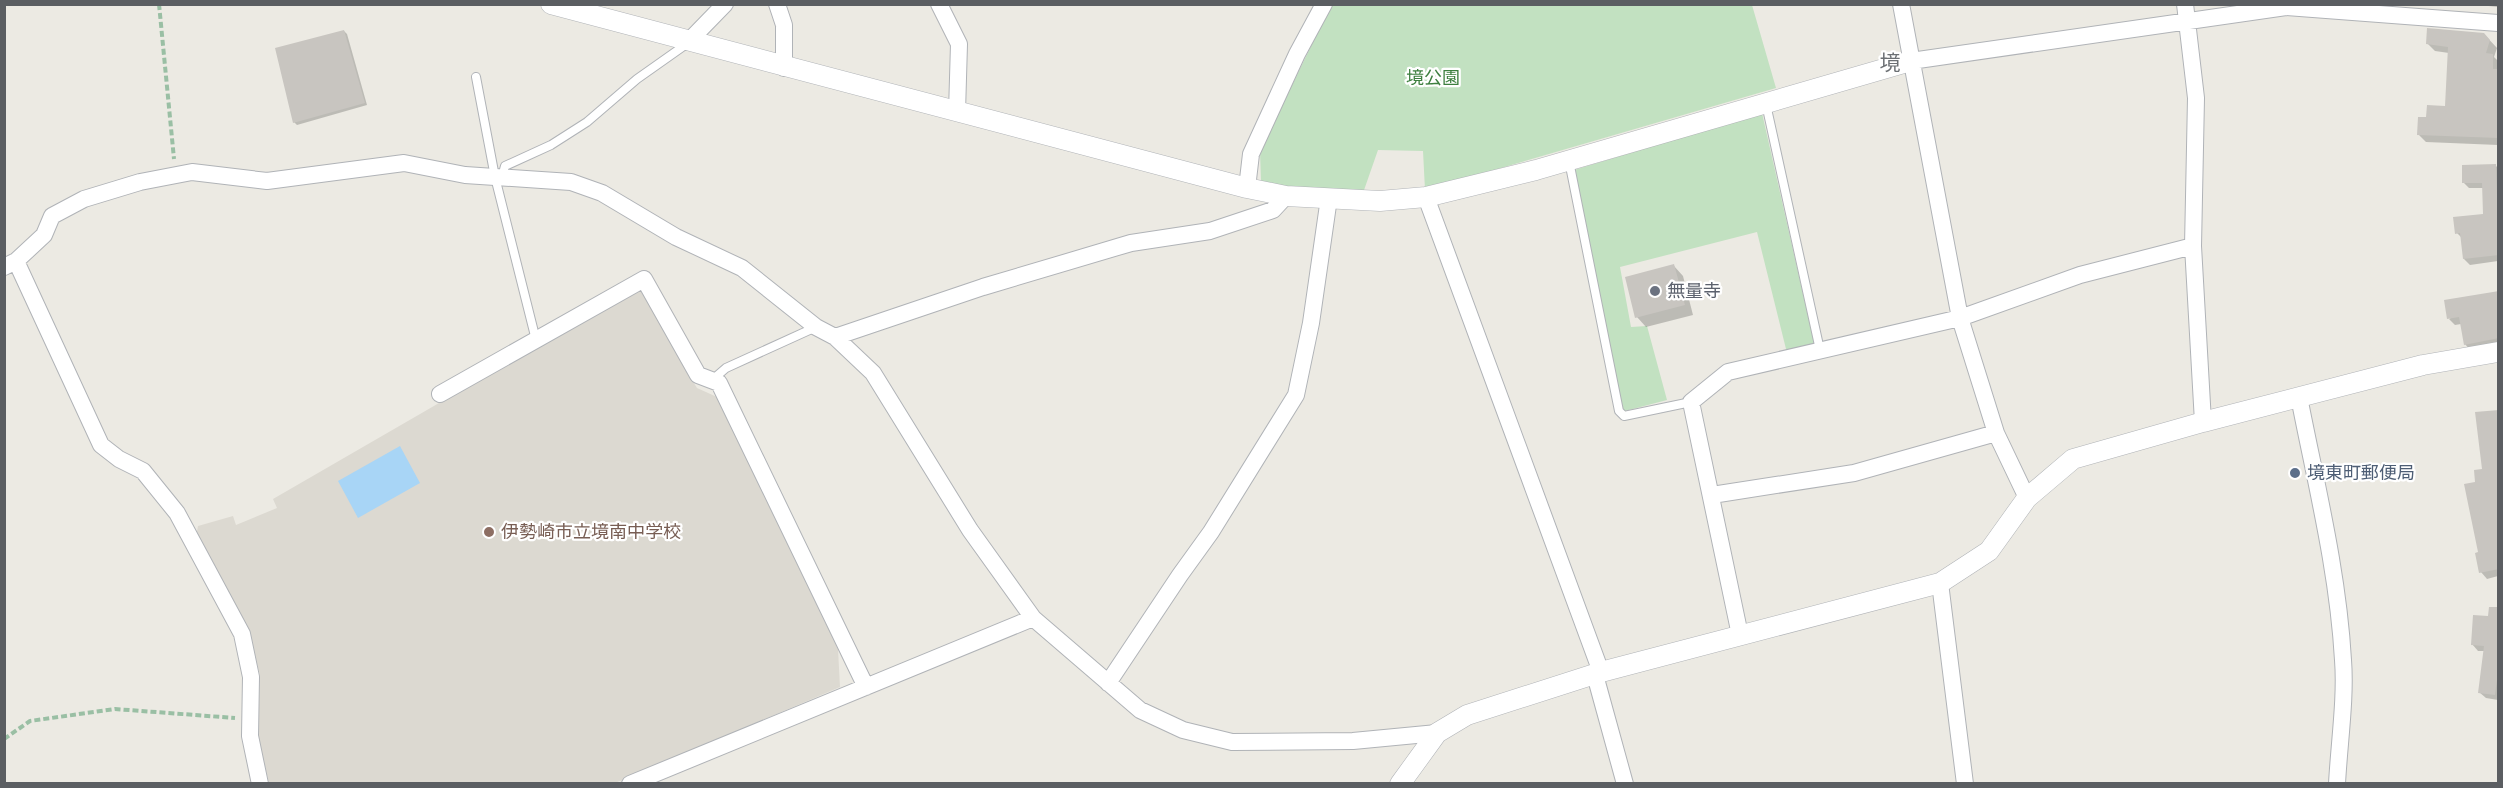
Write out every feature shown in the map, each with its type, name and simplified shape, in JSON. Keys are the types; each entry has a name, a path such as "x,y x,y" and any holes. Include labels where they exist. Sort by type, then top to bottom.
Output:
{"street":[{"path":"551,4 784,68 1247,188 1286,196 1380,201 1426,197 1569,160 1911,62 2185,13 2286,7 2499,23"},
{"path":"688,42 725,4"},
{"path":"777,4 784,25 784,68"},
{"path":"939,4 959,44 957,112"},
{"path":"1247,188 1251,154 1297,54 1324,4"},
{"path":"1900,4 1960,318 1996,434 2027,498"},
{"path":"2185,13 2196,98 2193,246 2203,422"},
{"path":"260,783 250,736 251,677 242,634 177,513 143,471 119,459 101,445 10,264 44,235 52,216 84,199 140,182 192,172 267,181 404,163 465,175 571,182 602,193 676,237 742,268 816,327 835,337 873,374 970,530 1034,618 1140,710 1183,730 1232,742 1353,741 1437,733"},
{"path":"835,337 983,287 1131,243 1210,231 1273,210 1286,196"},
{"path":"1426,197 1598,673 1625,783"},
{"path":"1108,682 1211,532 1296,395 1311,323 1329,198"},
{"path":"1740,635 1691,402 1728,372 1960,318 2080,275 2193,246"},
{"path":"440,394 645,279 698,375 719,383 866,687"},
{"path":"1400,783 1437,733 1467,715 1598,673 1940,583 1989,551 2027,498 2073,459 2203,422 2423,365 2499,352"},
{"path":"2299,397 2339,611 2343,662 2337,783"},
{"path":"1712,495 1854,472 1996,434"},
{"path":"1940,583 1965,783"},
{"path":"630,783 1034,618"}],"lane":[{"path":"499,177 505,166 551,145 588,122 637,80 688,42"},
{"path":"476,77 536,340"},
{"path":"1766,103 1820,350"},
{"path":"1569,160 1619,411 1624,416 1691,402"},
{"path":"711,381 726,368 816,327"}],"path":[{"path":"159,4 175,175"},
{"path":"4,739 30,721 115,709 250,719"}],"shaded area":[{"name":"伊勢崎市立境南中学校","path":"640,287 697,388 717,397 838,649 840,687 615,783 269,783 258,737 260,675 249,632 196,537 198,526 233,516 236,525 277,508 273,499"}],"green space":[{"name":"境公園","path":"1331,5 1752,5 1776,88 1425,190 1423,151 1378,150 1363,193 1286,187 1261,182 1260,151"},
{"path":"1762,113 1815,347 1787,353 1757,232 1620,267 1631,327 1647,326 1667,400 1625,411 1621,407 1574,170"}],"water":[{"path":"400,446 420,483 358,518 338,481"}],"building":[{"path":"2427,28 2484,33 2490,40 2486,53 2493,54 2493,69 2499,69 2499,138 2417,135 2418,117 2426,117 2427,105 2445,106 2448,47 2426,44"},
{"path":"344,30 365,103 293,123 275,48"},
{"path":"2496,164 2499,255 2463,259 2460,233 2455,234 2453,217 2483,214 2482,183 2462,183 2462,165"},
{"name":"無量寺","path":"1674,264 1685,305 1635,318 1625,277"},
{"path":"2499,291 2499,338 2464,345 2459,317 2447,319 2444,300"},
{"path":"2499,410 2499,569 2479,573 2475,553 2478,552 2464,484 2475,482 2474,470 2482,469 2475,412"},
{"path":"2489,607 2499,607 2499,665 2495,695 2478,693 2484,646 2471,645 2473,615 2488,616"}],"place":[{"name":"無量寺","path":"1655,291"},
{"name":"境東町郵便局","path":"2295,473"},
{"name":"伊勢崎市立境南中学校","path":"489,532"}],"district":[{"name":"境","path":"1890,63"}]}
